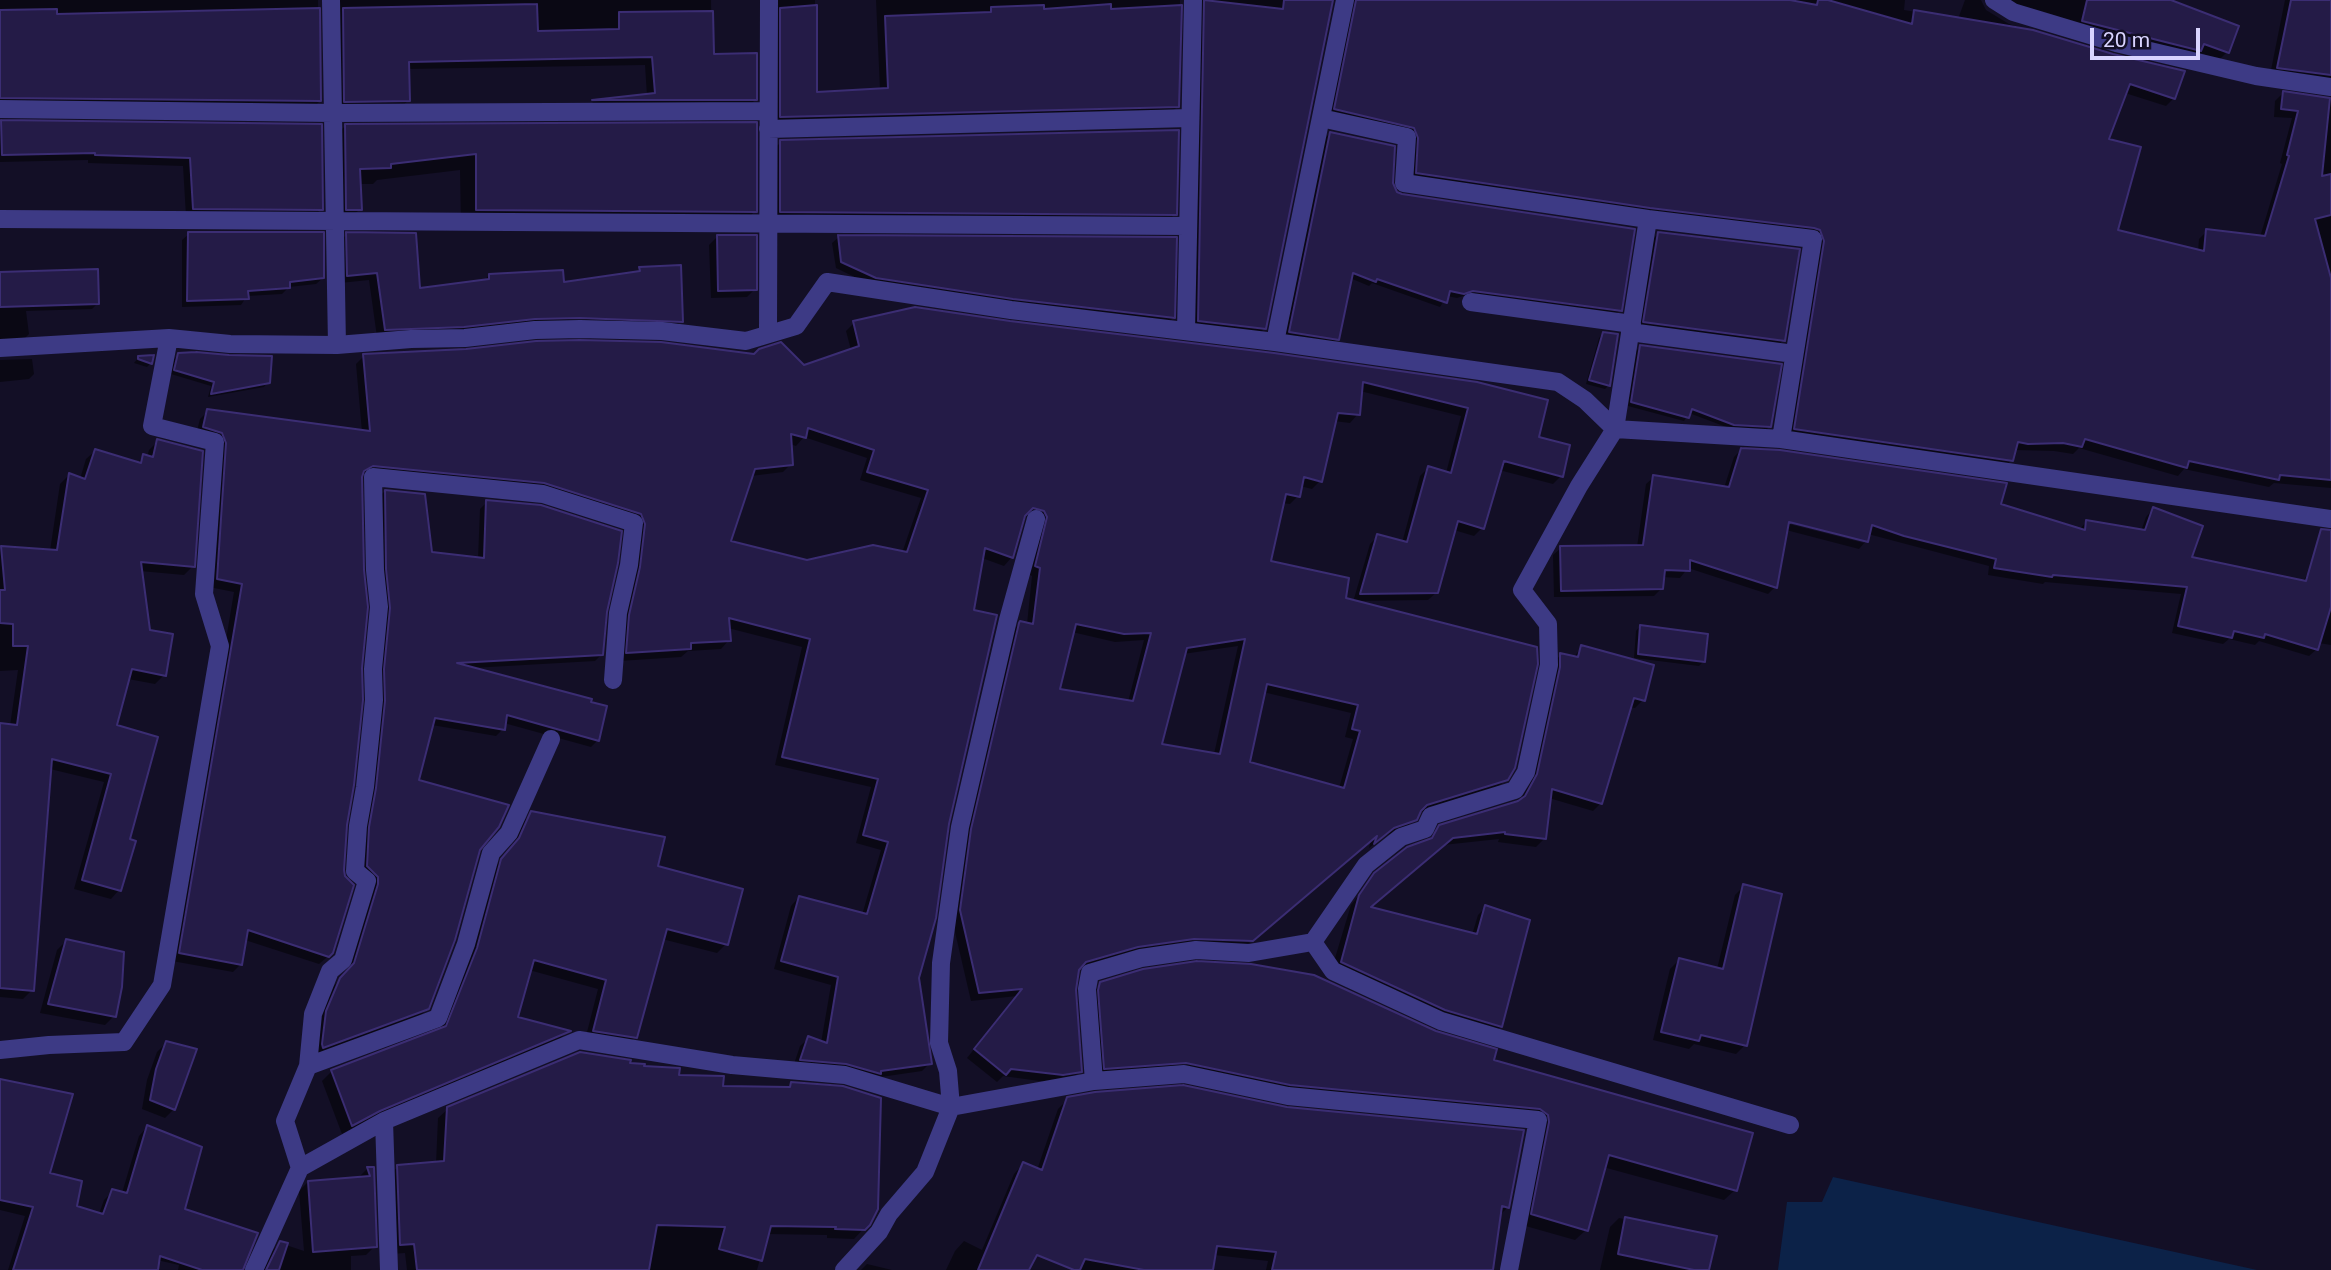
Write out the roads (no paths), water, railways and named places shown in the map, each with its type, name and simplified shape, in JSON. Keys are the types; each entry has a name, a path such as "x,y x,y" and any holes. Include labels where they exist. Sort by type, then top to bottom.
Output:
{"street":[{"path":"331,0 337,345"},
{"path":"768,334 769,0"},
{"path":"1186,331 1193,0"},
{"path":"1275,342 1345,0"},
{"path":"1994,0 2012,12 2116,43 2256,76 2331,87"},
{"path":"0,109 768,120 1190,118"},
{"path":"1321,118 1407,137 1404,183 1648,219 1813,239 1781,439"},
{"path":"0,219 1188,226"},
{"path":"1094,1081 1087,989 1090,973 1141,958 1196,950 1249,953 1313,942 1366,866 1401,837 1425,829 1431,816 1515,790 1526,772 1549,665 1548,624 1522,590 1579,486 1615,429 1648,219"},
{"path":"0,348 169,338 243,344 337,345 465,338 535,330 662,331 746,341 796,326 827,282 1011,310 1275,342 1558,382 1585,400 1615,429 1781,439 2331,519"},
{"path":"1471,302 1794,354"},
{"path":"0,1051 48,1045 124,1042 162,985 220,646 204,594 215,442 152,426 169,338"},
{"path":"300,1168 285,1121 308,1066 313,1014 330,971 343,961 367,881 355,871 374,700 373,669 379,607 375,570 373,477 543,494 634,523 629,565 618,613 613,680"},
{"path":"844,1270 880,1232 889,1214 925,1172 951,1107 948,1071 939,1044 941,963 960,827 1008,620 1036,519"},
{"path":"308,1066 438,1018 466,944 491,853 509,833 551,739"},
{"path":"1313,942 1332,971 1441,1021 1790,1125"},
{"path":"254,1270 300,1168 384,1121 579,1040 732,1065 845,1075 951,1107 1094,1081 1184,1074 1289,1096 1538,1120 1509,1270"},
{"path":"384,1121 389,1270"}],"water":[{"path":"1833,1177 2257,1270 1778,1270 1787,1202 1822,1202"}]}
